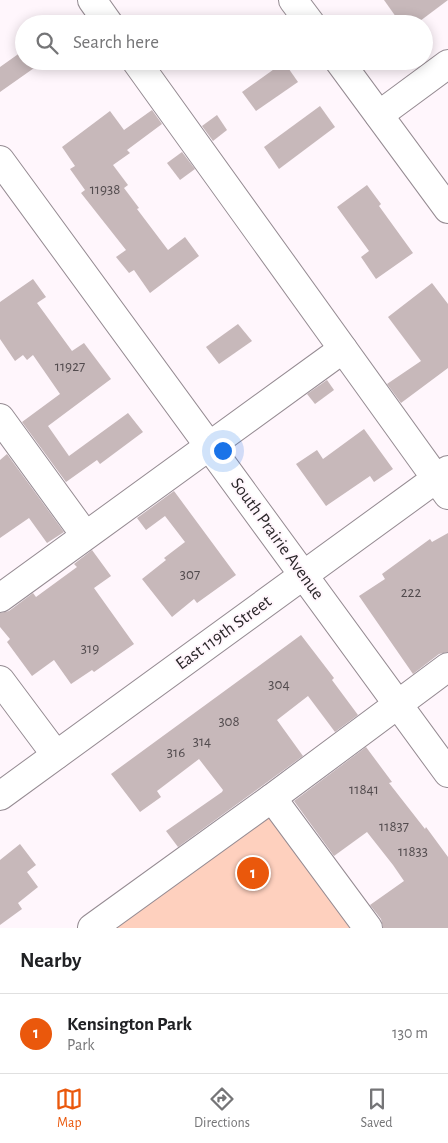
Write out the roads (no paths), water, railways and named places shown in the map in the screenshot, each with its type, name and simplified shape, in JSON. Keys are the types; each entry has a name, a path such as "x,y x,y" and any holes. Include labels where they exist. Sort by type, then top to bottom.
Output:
{"street":[{"path":"92,0 103,15"},
{"path":"293,0 304,15"},
{"path":"378,115 448,64"},
{"path":"142,70 343,348 444,481"},
{"path":"346,70 448,209"},
{"name":"South Prairie Avenue","path":"0,160 448,773"},
{"path":"0,598 343,348"},
{"path":"0,418 86,535"},
{"name":"East 119th Street","path":"0,796 304,575 444,481"},
{"path":"92,928 448,668"},
{"path":"0,680 56,756"},
{"path":"272,798 368,928"}],"place":[{"name":"Kensington Park","path":"253,873"}]}
